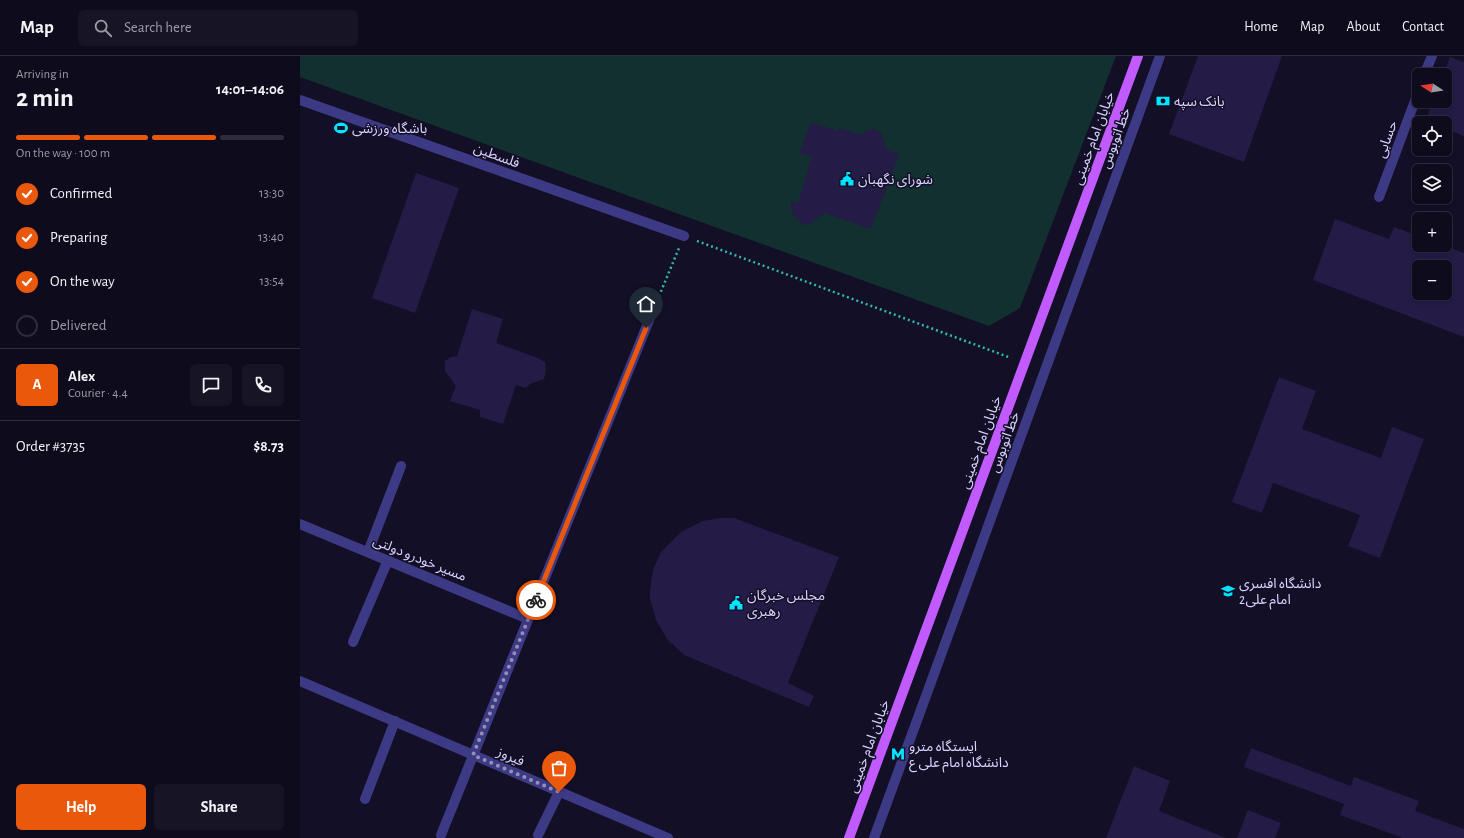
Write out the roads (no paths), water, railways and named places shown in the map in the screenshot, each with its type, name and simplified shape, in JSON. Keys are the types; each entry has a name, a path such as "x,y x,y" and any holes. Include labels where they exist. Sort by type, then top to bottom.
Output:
{"main road":[{"name":"خیابان امام خمینی","path":"849,838 1138,56"}],"street":[{"name":"خط اتوبوس","path":"874,838 1160,56"},
{"path":"1427,68 1432,56"},
{"name":"فلسطین","path":"300,100 684,236"},
{"name":"حسابی","path":"1379,197 1412,108"},
{"path":"441,835 652,313"},
{"path":"368,552 401,466"},
{"name":"مسیر خودرو دولتی","path":"300,524 528,619"},
{"path":"353,642 388,560"},
{"name":"فیروز","path":"300,681 668,838"},
{"path":"365,799 395,722"},
{"path":"538,835 559,792"}],"place":[{"name":"بانک سپه","path":"1163,101"},
{"name":"باشگاه ورزشی","path":"341,128"},
{"name":"شورای نگهبان","path":"847,179"},
{"name":"دانشگاه افسری امام علی2","path":"1228,591"},
{"name":"مجلس خبرگان رهبری","path":"736,603"},
{"name":"ایستگاه مترو دانشگاه امام علی ع","path":"898,754"}]}
